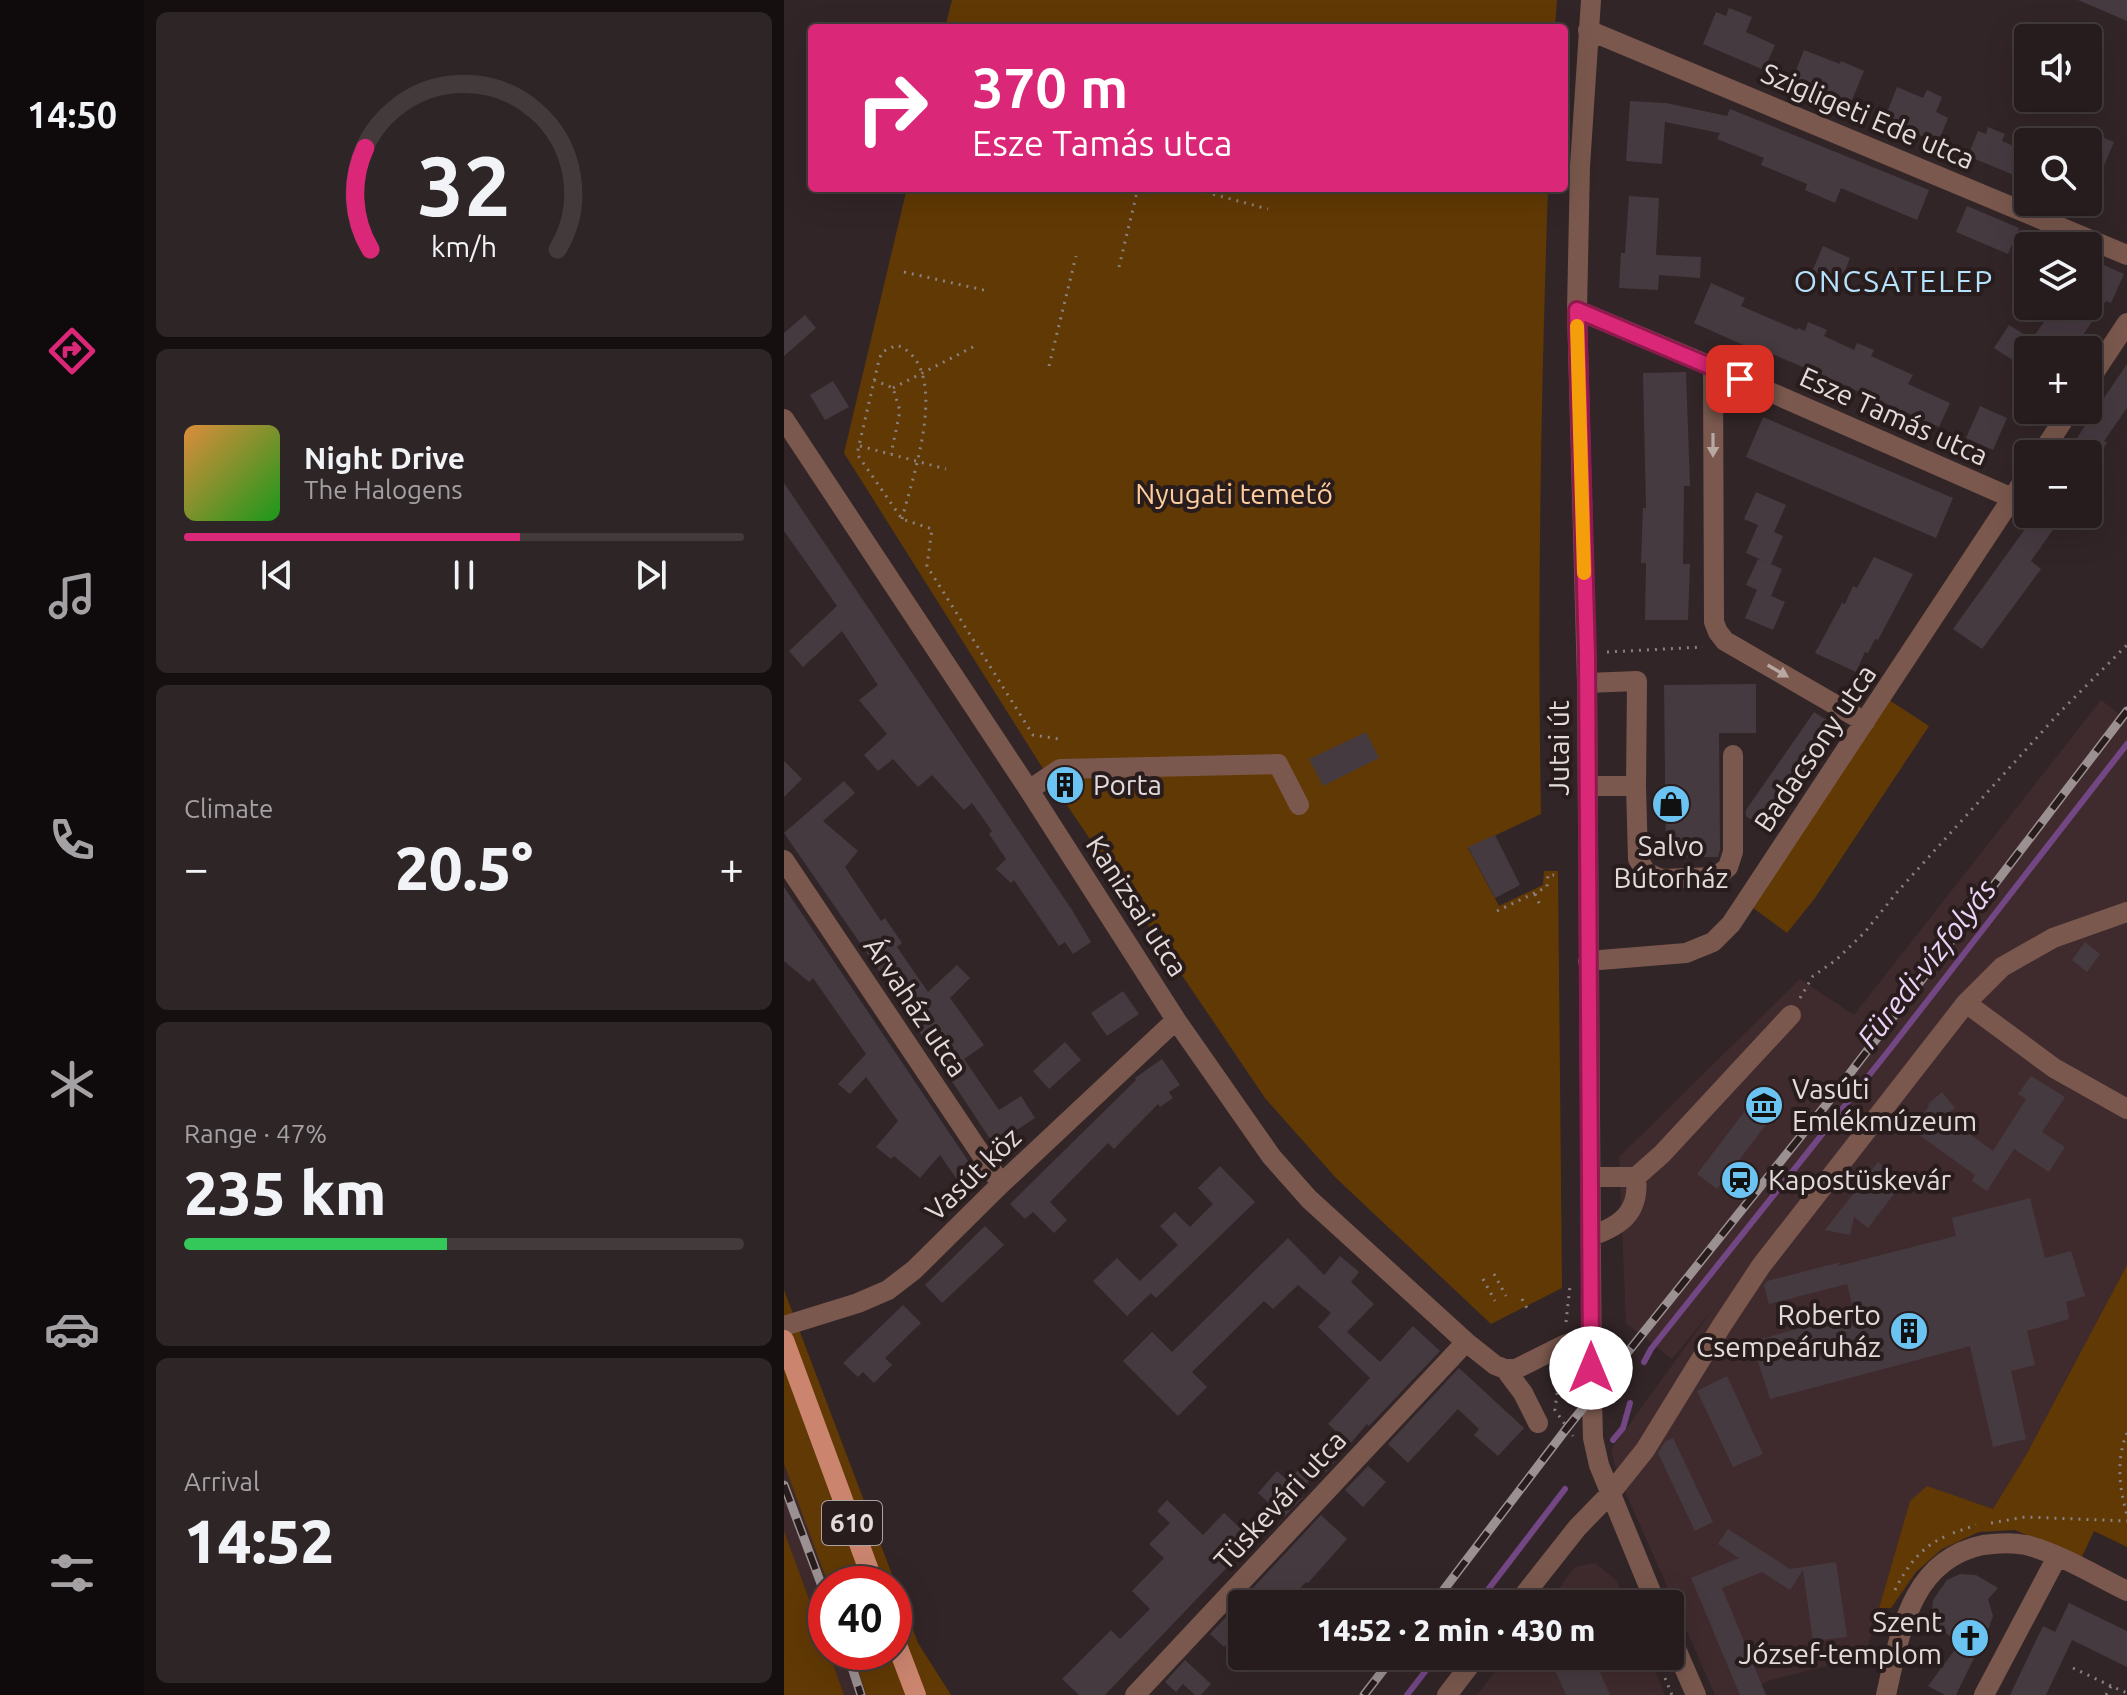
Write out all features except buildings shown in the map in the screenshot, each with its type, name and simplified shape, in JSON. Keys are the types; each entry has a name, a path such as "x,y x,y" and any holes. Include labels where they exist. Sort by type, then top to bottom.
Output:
{"main road":[{"name":"610","path":"784,1340 867,1566"},
{"path":"907,1670 916,1695"}],"street":[{"name":"Jutai út","path":"1591,0 1580,166 1577,310 1587,654 1593,1438 1609,1495"},
{"name":"Szigligeti Ede utca","path":"1588,30 2127,255"},
{"name":"Esze Tamás utca","path":"1577,310 2012,498"},
{"path":"2102,361 2127,323"},
{"path":"1713,367 1714,622 1718,632 1725,641 1865,722"},
{"name":"Kanizsai utca","path":"784,419 1029,790 1176,1020 1271,1156 1309,1199 1466,1342 1483,1357 1505,1369 1523,1393 1538,1423"},
{"name":"Badacsony utca","path":"1588,961 1686,953 1713,942 1731,924 2014,495"},
{"path":"1587,683 1637,681 1638,859 1646,872 1661,879 1716,877 1728,867 1733,852 1733,755"},
{"path":"1029,790 1060,769 1278,764 1299,805"},
{"path":"1588,786 1636,786"},
{"name":"Árvaház utca","path":"784,860 1001,1184"},
{"path":"1528,1590 1652,1440 1761,1266 1966,1003 2002,967 2040,945 2127,912"},
{"path":"1966,1003 2054,1068 2127,1109"},
{"path":"1590,1177 1636,1177 1662,1154 1791,1015"},
{"name":"Vasút köz","path":"784,1326 858,1303 888,1290 914,1270 1176,1020"},
{"path":"1591,1236 1612,1229 1630,1212 1638,1192 1636,1177"},
{"path":"1505,1369 1525,1366 1564,1345 1591,1336"},
{"name":"Tüskevári utca","path":"1135,1695 1466,1342"},
{"path":"1609,1495 1650,1590"},
{"path":"1886,1695 1903,1624 1917,1590 1939,1567 1966,1549 1998,1542 2025,1545 2127,1591"},
{"path":"1984,1695 2057,1557"},
{"path":"1684,1667 1696,1695"},
{"path":"1447,1695 1466,1670"}],"path":[{"path":"1119,267 1137,192"},
{"path":"1205,192 1268,209"},
{"path":"1049,366 1076,256"},
{"path":"904,272 988,291"},
{"path":"902,519 927,417 923,373 914,356 897,345 882,352 857,454 902,519 932,529 927,566 1033,735 1059,739"},
{"path":"874,380 893,388 975,346"},
{"path":"891,454 900,411 893,388"},
{"path":"859,446 946,469"},
{"path":"1587,654 1710,646 1725,641"},
{"path":"1791,1015 1813,976 1836,960 1865,932 1898,891 2060,712 2127,645"},
{"path":"1497,911 1547,887 1548,875 1554,875"},
{"path":"1535,893 1540,905"},
{"path":"1494,1274 1506,1296"},
{"path":"1483,1279 1495,1301"},
{"path":"1522,1299 1529,1312"},
{"path":"2127,1433 2119,1465 2120,1493 2127,1515"},
{"path":"2073,1668 2127,1693"},
{"path":"2106,1695 2111,1686"}],"shaded area":[{"path":"2101,700 2127,720 2127,1265 2026,1455 1993,1509 1927,1487 1910,1501 1865,1656 1771,1680 1738,1695 1715,1695 1684,1625 1684,1590 1669,1590 1617,1473 1611,1450 1712,1310 1672,1359 1626,1323 1619,1157 1800,979 1854,1015"},
{"path":"784,1464 821,1566 808,1566 808,1596 784,1531"},
{"path":"1595,1563 1617,1581 1621,1590 1558,1590 1575,1567"},
{"path":"835,1670 858,1670 866,1695 844,1695"},
{"path":"1496,1670 1655,1670 1665,1695 1477,1695"}],"green space":[{"path":"952,0 1557,0 1555,24 946,24"},
{"name":"Nyugati temető","path":"906,192 1548,192 1540,501 1541,814 1468,848 1499,906 1543,885 1544,871 1558,871 1562,1288 1491,1324 1336,1178 1265,1098 1052,783 844,453"},
{"path":"1883,696 1929,726 1815,898 1787,933 1745,902"},
{"path":"2127,1265 2127,1547 2094,1531 2081,1559 2015,1530 1979,1532 1942,1549 1916,1572 1891,1608 1879,1608 1910,1501 1927,1486 1993,1509 2026,1455"},
{"path":"784,1290 889,1566 821,1566 784,1464"},
{"path":"784,1531 808,1596 808,1670 835,1670 844,1695 784,1695"},
{"path":"912,1627 918,1643 951,1695 866,1695 858,1670 912,1670"}],"waterway":[{"name":"Füredi-vízfolyás","path":"1644,1362 1651,1349 2127,744"},
{"name":"Füredi-vízfolyás","path":"1613,1440 1623,1428 1630,1403"},
{"name":"Füredi-vízfolyás","path":"1488,1590 1565,1489"},
{"name":"Füredi-vízfolyás","path":"1407,1695 1426,1670"}],"railway":[{"path":"1444,1590 1567,1428 1825,1106 2127,711"},
{"path":"784,1485 814,1566"},
{"path":"853,1670 861,1695"},
{"path":"1364,1695 1383,1670"}],"slow traffic":[{"path":"1577,326 1584,573"}],"place":[{"name":"Porta","path":"1065,785"},
{"name":"Salvo Bútorház","path":"1671,804"},
{"name":"Vasúti Emlékmúzeum","path":"1764,1105"},
{"name":"Kapostüskevár","path":"1740,1180"},
{"name":"Roberto Csempeáruház","path":"1909,1331"},
{"name":"Szent József-templom","path":"1970,1638"}],"district":[{"name":"ONCSATELEP","path":"1894,282"}],"route":[{"path":"1591,1368 1587,654 1577,310 1740,379"}]}
